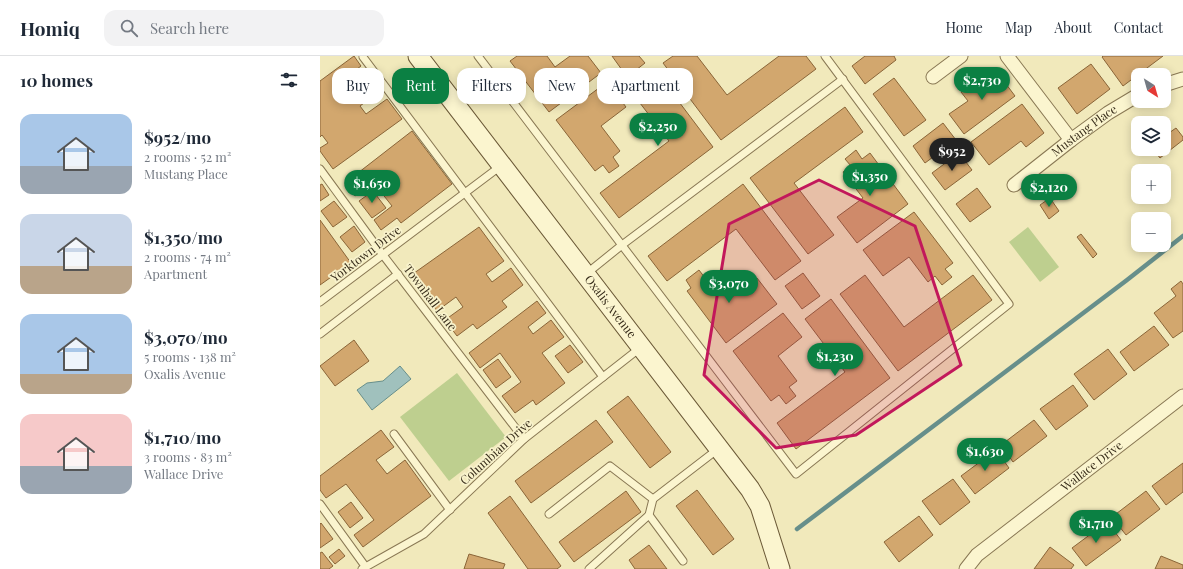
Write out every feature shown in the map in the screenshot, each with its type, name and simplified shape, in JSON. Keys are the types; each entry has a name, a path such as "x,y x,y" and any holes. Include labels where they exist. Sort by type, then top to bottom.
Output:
{"street":[{"name":"Oxalis Avenue","path":"418,56 750,489 760,506 780,569"},
{"path":"933,77 961,56"},
{"path":"1007,56 1071,140"},
{"path":"1171,82 1183,78"},
{"name":"Mustang Place","path":"1014,185 1071,140 1108,113 1131,99"},
{"name":"Wallace Drive","path":"966,569 977,555 1183,396"}],"lane":[{"path":"478,56 796,474 1009,304 825,56"},
{"path":"363,57 603,376"},
{"path":"586,274 622,245 843,79"},
{"name":"Yorktown Drive","path":"320,302 502,165"},
{"name":"Townhall Lane","path":"320,169 383,255 524,440"},
{"path":"320,334 398,274"},
{"name":"Columbian Drive","path":"364,568 424,534 524,440 641,346"},
{"path":"394,434 450,510"},
{"path":"589,569 649,515 653,498 718,449"},
{"path":"549,514 610,466 653,498"},
{"path":"320,504 364,568"},
{"path":"649,515 683,561"}],"highlighted area":[{"path":"819,180 915,226 961,365 856,435 776,448 704,375 729,224"}],"green space":[{"path":"1028,227 1059,267 1040,282 1009,242"},
{"path":"457,373 506,437 449,481 400,417"}],"water":[{"path":"400,366 411,379 372,410 357,390 367,383 383,381"}],"building":[{"path":"354,56 361,66 358,68 338,68"},
{"path":"517,56 547,56 555,67 570,56 588,56 597,68 597,76 589,82 589,68 534,68 534,92 526,82 526,68 515,68 510,61"},
{"path":"612,56 639,56 645,63 639,68 621,68"},
{"path":"673,56 697,56 727,95 779,56 806,56 816,69 721,140 693,103 693,68 667,68 663,63"},
{"path":"865,56 894,56 896,60 865,84 852,66"},
{"path":"1163,56 1147,68 1131,68 1131,80 1123,86 1102,57"},
{"path":"1091,64 1110,89 1077,114 1058,88"},
{"path":"994,68 1015,96 964,134 949,114 968,101 961,92"},
{"path":"332,72 332,104 363,104 360,106 366,114 380,104 384,104 384,101 387,99 402,119 333,169 320,151 320,148 328,143 322,135 320,137 320,81"},
{"path":"894,78 926,120 904,136 873,94"},
{"path":"597,89 597,104 624,104 626,107 601,126 620,151 613,157 619,166 609,173 603,165 595,171 556,120 577,104 589,104 589,95"},
{"path":"543,104 560,104 549,112"},
{"path":"641,104 681,104 713,147 619,218 600,193 669,141"},
{"path":"1022,104 1044,133 1026,147 1021,141 989,165 971,142"},
{"path":"845,107 863,132 794,183 834,235 808,254 750,178"},
{"path":"943,123 956,140 925,163 913,146"},
{"path":"1176,128 1183,137 1183,140 1171,149 1171,132"},
{"path":"412,131 452,184 401,223 397,218 381,230 374,220 392,206 373,182 355,196 345,183"},
{"path":"856,150 862,159 870,153 908,204 857,243 837,217 863,198 843,172 851,166 845,159"},
{"path":"959,153 972,170 945,190 932,173"},
{"path":"322,184 329,195 320,201 320,185"},
{"path":"743,184 801,261 775,280 736,229 667,281 648,256"},
{"path":"977,188 991,207 970,222 956,204"},
{"path":"373,191 386,208 372,218 359,201"},
{"path":"1050,198 1059,211 1049,219 1040,205"},
{"path":"334,201 347,217 333,227 321,211"},
{"path":"914,212 953,263 945,269 952,277 942,285 935,276 928,282 909,257 883,276 863,250"},
{"path":"320,220 351,263 320,285"},
{"path":"354,226 365,242 352,252 340,237"},
{"path":"479,227 504,261 486,274 492,282 511,268 523,285 502,301 507,307 477,329 473,324 457,336 445,320 463,307 456,297 437,311 410,276"},
{"path":"1081,234 1097,254 1093,258 1077,237"},
{"path":"699,270 705,278 713,272 732,297 757,278 777,304 726,343 687,291 691,288 686,280"},
{"path":"803,273 820,296 802,309 785,286"},
{"path":"865,275 904,327 973,275 992,300 898,371 840,294"},
{"path":"1181,281 1183,284 1183,331 1173,338 1154,313 1176,296 1171,289"},
{"path":"831,299 890,378 796,449 777,423 845,372 805,319"},
{"path":"537,301 546,313 528,327 533,334 551,320 564,337 542,353 565,383 536,405 533,400 515,413 502,396 521,382 500,353 480,368 469,353"},
{"path":"783,313 802,337 778,356 797,381 789,387 796,396 786,404 779,395 771,401 733,351"},
{"path":"1154,326 1169,345 1134,371 1120,352"},
{"path":"354,340 369,361 335,386 320,366"},
{"path":"570,345 583,362 568,373 555,356"},
{"path":"1108,349 1127,374 1094,400 1074,374"},
{"path":"498,359 511,377 496,388 483,370"},
{"path":"1073,385 1088,406 1056,430 1040,409"},
{"path":"628,396 671,452 650,468 607,412"},
{"path":"596,420 613,442 531,503 515,481"},
{"path":"1034,420 1047,436 1013,462 1001,445"},
{"path":"381,430 394,447 376,460 387,474 405,460 431,496 363,547 354,535 374,520 346,484 326,498 320,490 320,476"},
{"path":"996,450 1009,468 975,494 961,476"},
{"path":"1183,463 1183,492 1166,505 1152,486"},
{"path":"953,479 970,502 940,525 922,501"},
{"path":"697,490 734,539 713,555 676,506"},
{"path":"626,491 641,512 574,562 559,542"},
{"path":"1146,491 1160,509 1126,535 1112,517"},
{"path":"510,496 561,566 557,569 528,569 488,513"},
{"path":"351,502 363,518 350,528 338,512"},
{"path":"919,516 933,535 899,562 884,542"},
{"path":"1107,522 1121,540 1086,566 1072,548"},
{"path":"321,523 333,539 320,548 320,524"},
{"path":"649,545 667,569 635,569 629,560"},
{"path":"1050,547 1074,565 1071,569 1034,569"},
{"path":"339,549 345,556 335,564 329,557"},
{"path":"322,552 333,566 329,569 320,569 320,553"},
{"path":"469,554 505,564 503,569 464,569"},
{"path":"1161,556 1183,565 1183,569 1155,569"}],"waterway":[{"path":"797,529 1183,236"}]}
